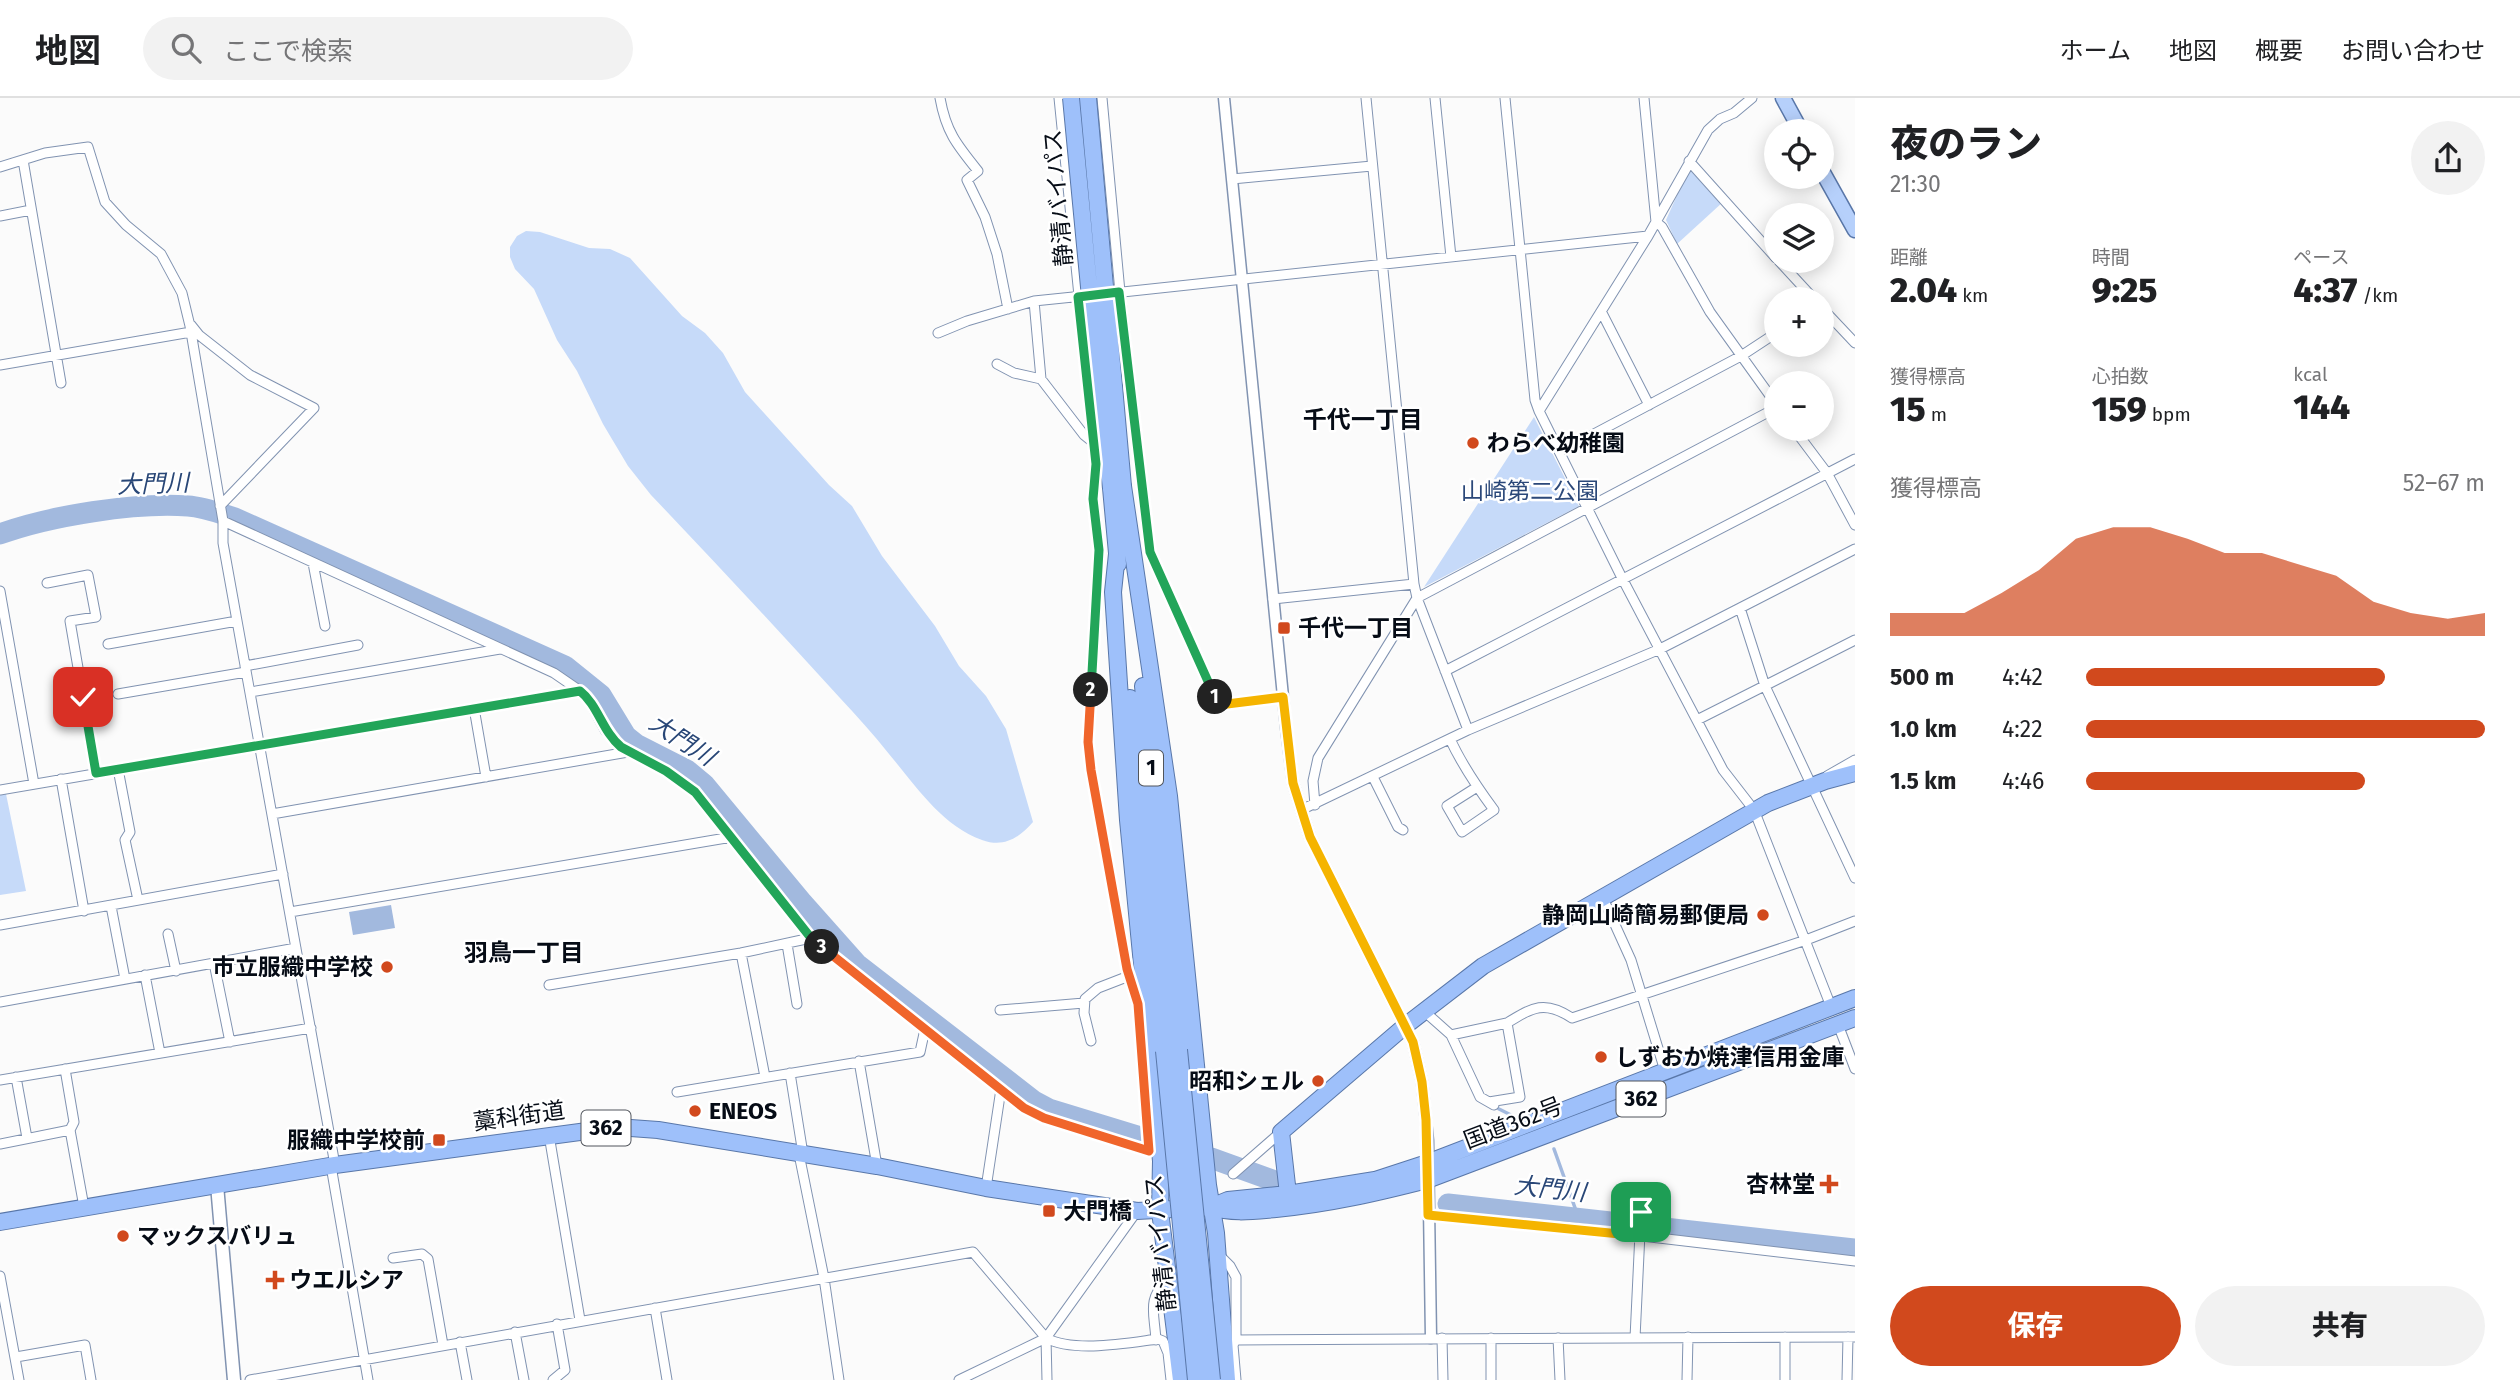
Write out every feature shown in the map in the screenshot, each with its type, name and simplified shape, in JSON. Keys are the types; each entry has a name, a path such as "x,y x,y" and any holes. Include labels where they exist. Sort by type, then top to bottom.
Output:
{"highway":[{"name":"静清バイパス","path":"1071,98 1093,329 1117,486 1116,554 1171,1050 1212,1380"},
{"name":"静清バイパス","path":"1088,98 1117,486 1171,1050 1196,1380"},
{"name":"1","path":"1117,486 1169,796 1218,1254 1227,1380"},
{"name":"1","path":"1116,554 1113,592 1128,820 1161,1161 1160,1211 1181,1380"},
{"path":"1289,1194 1281,1132 1405,1026 1483,966 1754,810 1811,786 1855,773"},
{"name":"国道362号","path":"1211,1207 1228,1200 1289,1194 1427,1172 1665,1071 1855,998"},
{"name":"国道362号","path":"1211,1207 1229,1213 1354,1199 1855,1017"},
{"name":"藁科街道","path":"0,1222 333,1166 617,1126 658,1130 877,1166 986,1188 1137,1211 1211,1207"}],"main road":[{"path":"1783,98 1794,119"},
{"path":"1832,189 1855,230"},
{"path":"217,1185 234,1380"}],"street":[{"path":"940,98 944,120 950,132 978,171 967,180 985,217 997,254 1008,309"},
{"path":"223,521 554,673 580,691 592,705 612,740 681,780 707,804 811,938 1024,1108 1044,1118 1149,1151 1138,1004 1129,976 1088,742 1099,550 1093,499 1096,464 1059,98"},
{"path":"1102,98 1119,292 1150,552 1219,705 1283,697"},
{"path":"1224,98 1293,783 1310,837 1413,1042 1422,1082 1436,1338 1443,1380"},
{"path":"1366,98 1414,584 1468,730"},
{"path":"1435,98 1451,257"},
{"path":"1505,98 1535,400 1622,578 1723,770 1754,810 1855,1069"},
{"path":"1644,98 1656,222 1662,227 1710,312 1764,389"},
{"path":"1539,411 1602,313 1708,130 1752,98"},
{"path":"0,167 60,149 88,147 105,202 126,225 161,254 182,293 223,521 223,543 311,1028 368,1380"},
{"path":"23,160 61,383"},
{"path":"1689,161 1764,244"},
{"path":"1232,178 1372,166"},
{"path":"0,216 31,210"},
{"path":"938,333 967,321 1034,301 1648,236"},
{"path":"1791,273 1803,287"},
{"path":"1034,301 1041,379 1084,435 1094,443"},
{"path":"1602,313 1648,405"},
{"path":"188,320 199,335 250,374 314,408 220,506"},
{"path":"1834,321 1855,343"},
{"path":"0,365 191,332"},
{"path":"1560,452 1741,356 1764,341"},
{"path":"997,364 1014,373 1041,379"},
{"path":"1315,805 1313,781 1318,758 1417,598 1764,413"},
{"path":"1803,441 1827,473 1855,525"},
{"path":"1445,671 1855,458"},
{"path":"1301,810 1468,730 1660,649 1855,549"},
{"path":"313,563 325,626"},
{"path":"47,583 88,575 96,617 70,621 96,773"},
{"path":"1273,600 1414,584"},
{"path":"0,591 34,784"},
{"path":"1740,608 1765,686 1855,878"},
{"path":"108,644 237,621"},
{"path":"1697,720 1855,640"},
{"path":"118,694 358,645"},
{"path":"250,692 501,649"},
{"path":"0,790 580,691"},
{"path":"474,708 486,777"},
{"path":"1450,739 1464,768 1494,810 1462,832 1447,806 1477,787"},
{"path":"272,814 630,752"},
{"path":"1811,786 1855,760"},
{"path":"118,769 130,832 125,840 138,901"},
{"path":"1373,776 1398,827 1403,830"},
{"path":"61,779 84,911"},
{"path":"290,912 732,837"},
{"path":"0,925 283,874"},
{"path":"1602,896 1632,960 1665,1071"},
{"path":"111,906 125,979"},
{"path":"1451,1035 1507,1023 1527,1011 1543,1006 1558,1008 1572,1018 1855,921"},
{"path":"168,934 176,971"},
{"path":"549,985 741,953 811,938"},
{"path":"787,944 797,1004"},
{"path":"0,1000 296,948"},
{"path":"741,953 765,1077"},
{"path":"214,963 230,1041"},
{"path":"145,975 160,1053"},
{"path":"1091,1041 1086,1026 1084,1003 1091,992 1129,976"},
{"path":"1000,1010 1084,1003"},
{"path":"1424,1011 1451,1035 1480,1097 1492,1104 1520,1097 1507,1023"},
{"path":"0,1080 311,1028"},
{"path":"677,1092 920,1052 925,1029"},
{"path":"859,1061 877,1166"},
{"path":"65,1069 74,1122 70,1130 84,1207"},
{"path":"790,1073 839,1380"},
{"path":"16,1077 27,1138"},
{"path":"986,1188 1001,1089"},
{"path":"0,1144 70,1130"},
{"path":"1233,1174 1281,1132"},
{"path":"549,1135 580,1320"},
{"path":"958,1380 975,1376 1046,1338 1137,1211"},
{"path":"1635,1338 1641,1212"},
{"path":"1428,1215 1855,1261"},
{"path":"250,1380 973,1252 1046,1338 1057,1344 1086,1345 1163,1341 1171,1380"},
{"path":"393,1258 422,1254 428,1259 443,1345"},
{"path":"1218,1254 1236,1277 1236,1340 1233,1345 1236,1380"},
{"path":"0,1276 19,1380"},
{"path":"1156,1340 1153,1298 1168,1277"},
{"path":"655,1308 667,1380"},
{"path":"553,1380 565,1370 557,1324"},
{"path":"0,1334 11,1332"},
{"path":"515,1332 524,1380"},
{"path":"1687,1380 1688,1337"},
{"path":"1785,1337 1785,1380"},
{"path":"1236,1340 1852,1337 1847,1380"},
{"path":"1046,1338 1047,1380"},
{"path":"1491,1338 1491,1380"},
{"path":"1558,1338 1560,1380"},
{"path":"460,1342 467,1380"},
{"path":"16,1357 85,1345 91,1380"}],"green space":[{"path":"1693,171 1723,202 1677,244 1666,220 1687,173"},
{"path":"526,231 540,232 589,248 610,249 630,258 682,316 705,333 723,353 745,392 829,485 852,506 882,556 935,626 959,666 986,696 1006,729 1033,822 1022,833 1004,842 990,842 967,833 942,815 853,712 651,495 628,466 603,424 577,371 557,340 534,289 515,269 510,257 510,247 517,236"},
{"name":"山崎第二公園","path":"1534,417 1579,506 1424,587"},
{"path":"6,794 26,891 0,895 0,795"}],"shaded area":[{"path":"391,905 395,928 353,935 349,912"}],"waterway":[{"name":"大門川","path":"0,534 43,521 119,508 167,505 206,509 235,518 565,666 601,695 626,736 636,744 687,770 704,784 857,964 1034,1101 1049,1109 1144,1138"},
{"path":"1499,1109 1511,1115"},
{"path":"1554,1149 1579,1219"},
{"name":"大門川","path":"1211,1158 1272,1180"},
{"name":"大門川","path":"1448,1204 1855,1249"}],"place":[{"name":"わらべ幼稚園","path":"1473,443"},
{"name":"千代一丁目","path":"1284,628"},
{"name":"静岡山崎簡易郵便局","path":"1763,915"},
{"name":"市立服織中学校","path":"387,967"},
{"name":"しずおか焼津信用金庫","path":"1601,1057"},
{"name":"昭和シェル","path":"1318,1081"},
{"name":"ENEOS","path":"695,1111"},
{"name":"服織中学校前","path":"439,1140"},
{"name":"杏林堂","path":"1829,1184"},
{"name":"大門橋","path":"1049,1211"},
{"name":"マックスバリュ","path":"123,1236"},
{"name":"ウエルシア","path":"275,1280"}],"district":[{"name":"千代一丁目","path":"1363,420"},
{"name":"羽鳥一丁目","path":"524,953"}],"route":[{"path":"83,697 96,773 580,691 586,695 612,740 681,780 707,804 811,938 849,970 1024,1108 1044,1118 1149,1151 1138,1004 1127,969 1088,742 1099,550 1093,499 1096,464 1078,297 1119,292 1150,552 1219,705 1283,697 1293,783 1310,837 1413,1042 1422,1082 1428,1141 1428,1215 1640,1236 1641,1212"}]}
